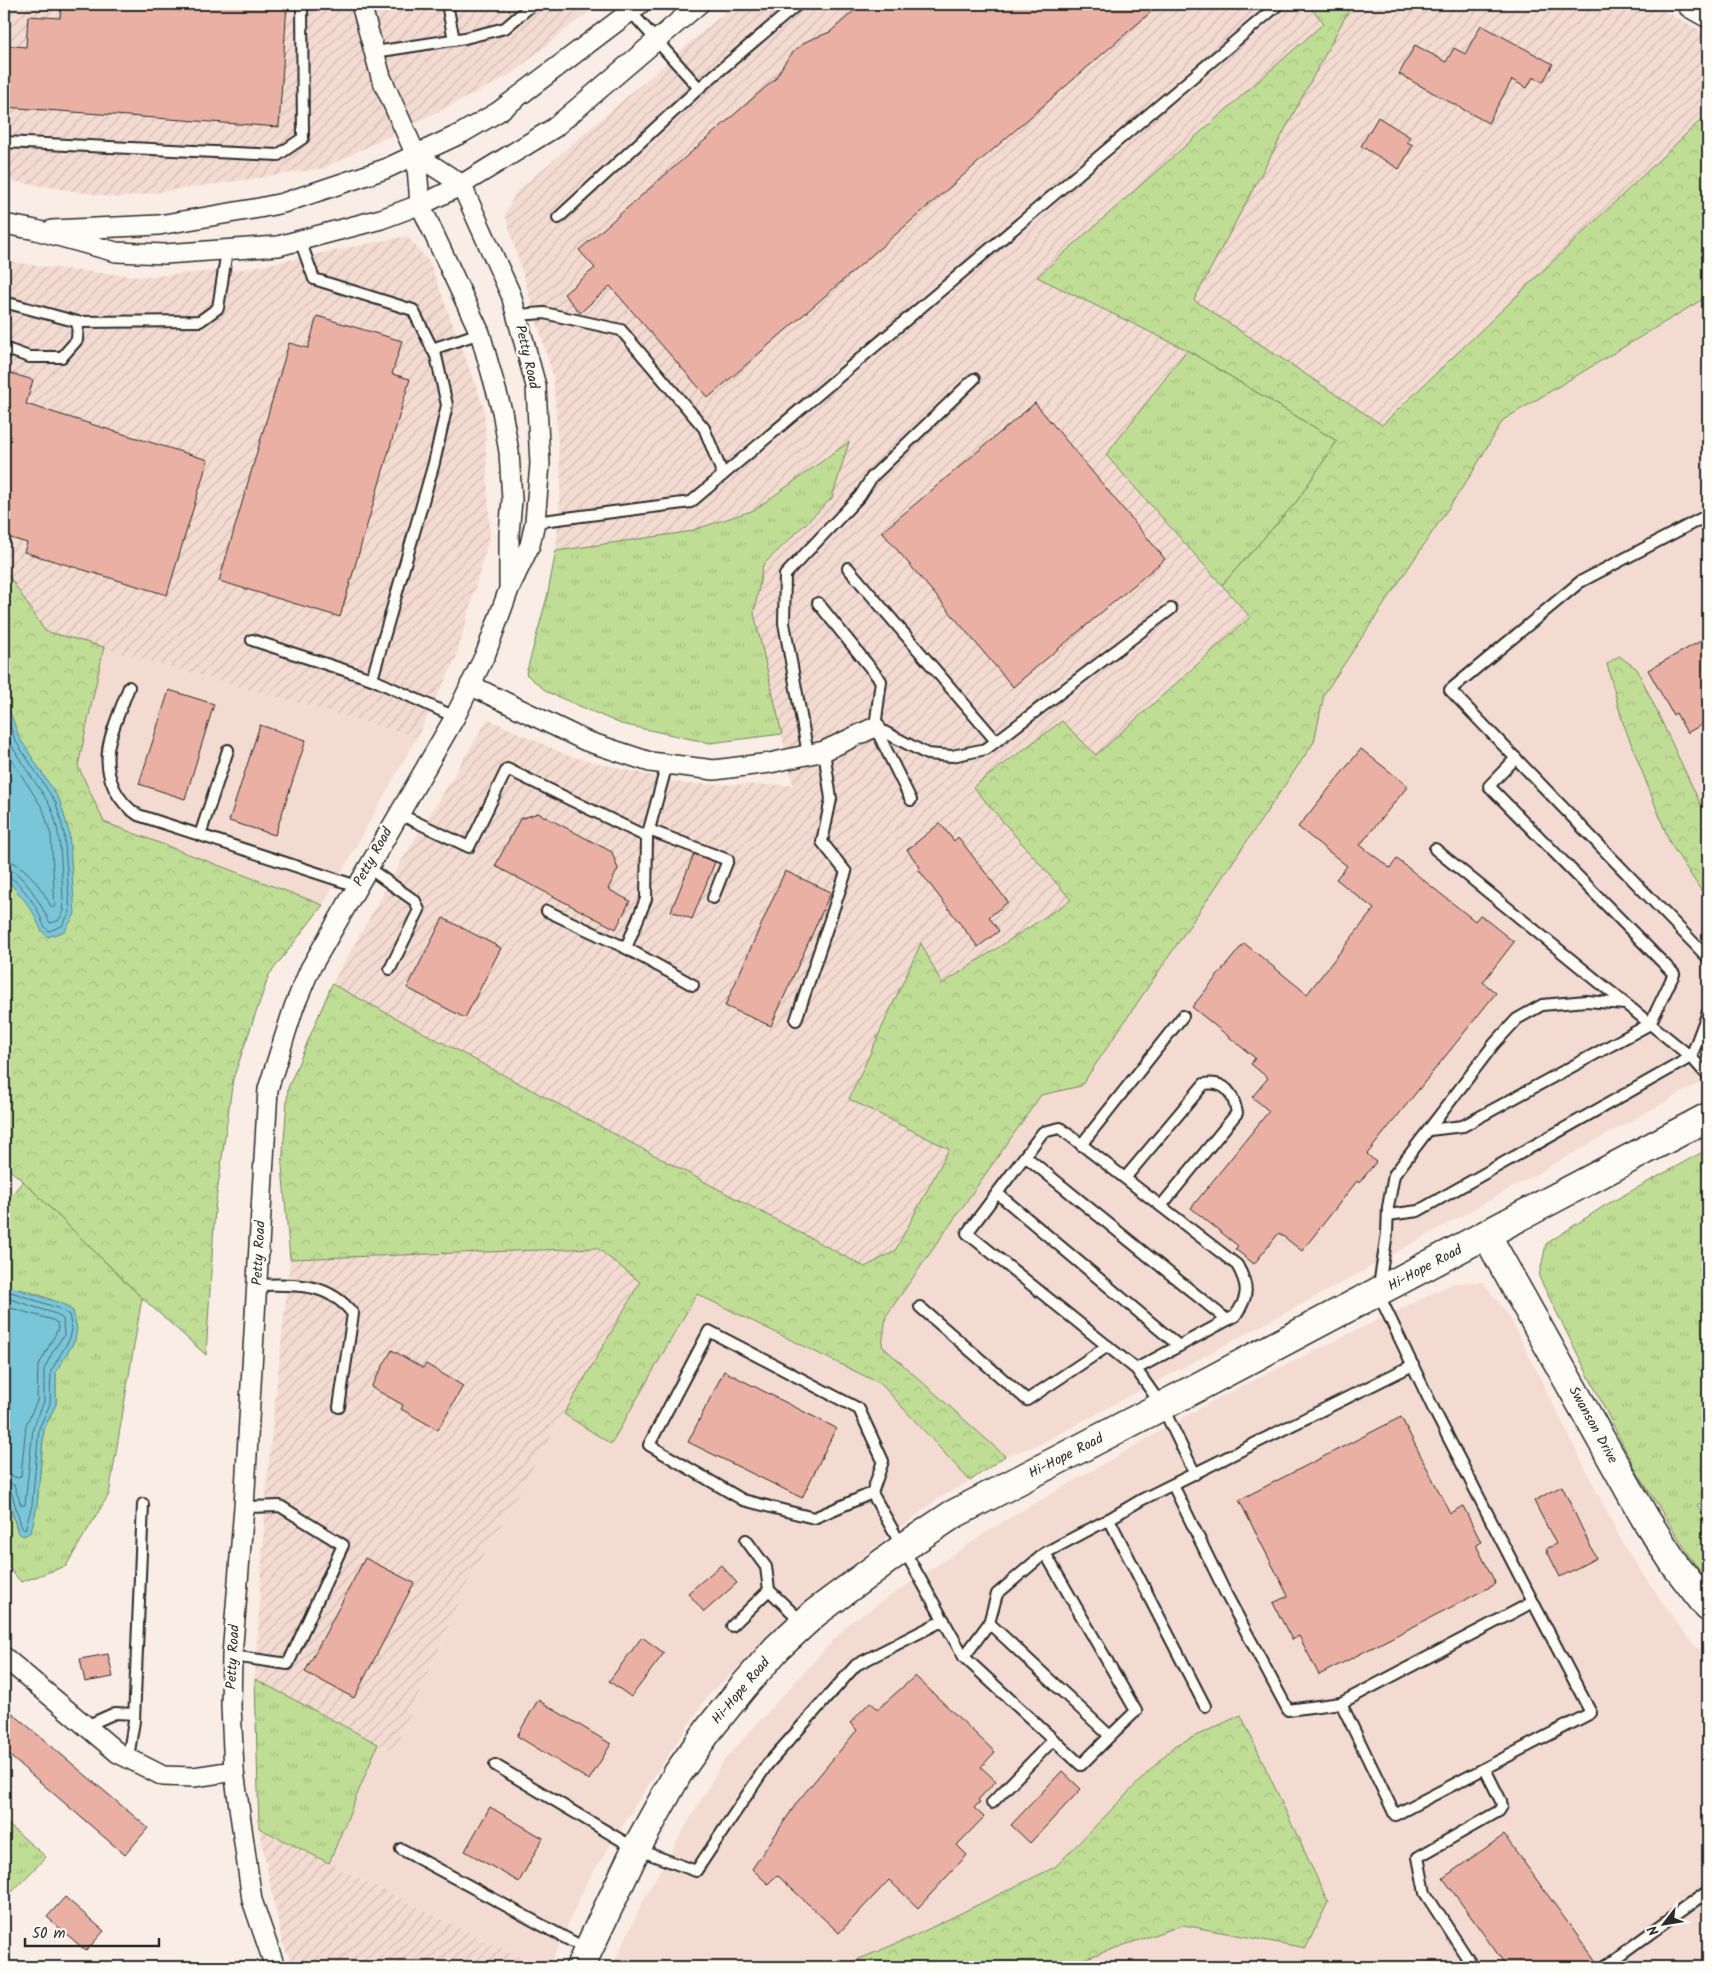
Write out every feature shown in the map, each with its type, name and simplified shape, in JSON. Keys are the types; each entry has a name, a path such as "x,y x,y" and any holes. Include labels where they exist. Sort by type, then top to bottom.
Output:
{"street":[{"name":"Petty Road","path":"361,4 381,77 416,155 420,204 480,333 502,411 509,452 512,500 508,534 509,589"},
{"path":"4,224 36,230 116,252 165,254 278,246 380,219 420,204 461,184 554,128 698,4"},
{"path":"1692,4 1708,13"},
{"path":"36,230 177,222 283,203 386,168 462,133 498,112 636,8"},
{"path":"416,155 461,184"},
{"name":"Petty Road","path":"275,1967 252,1900 234,1771 231,1706 232,1656 244,1507 268,1089 294,1007 310,969 397,813 455,717 486,654 509,589 530,546 535,522 540,464 536,386 511,295 461,184"},
{"path":"470,685 586,741 650,762 714,770 770,763 816,752 874,727"},
{"name":"Hi-Hope Road","path":"583,1958 636,1849 678,1773 710,1728 777,1648 804,1624 904,1547 952,1515 1487,1236 1708,1118"},
{"name":"Swanson Drive","path":"1487,1236 1644,1518 1676,1566 1708,1607"},
{"path":"4,1657 118,1753 163,1776 194,1776 234,1771"}],"lane":[{"path":"4,142 278,155 303,138 302,4"},
{"path":"447,4 454,40"},
{"path":"375,52 454,40 505,28 533,4"},
{"path":"558,218 699,88 798,4"},
{"path":"535,522 691,502 1279,4"},
{"path":"636,8 657,41 699,88"},
{"path":"300,240 314,278 413,310 432,349 447,405 434,463 372,680"},
{"path":"4,302 78,322 200,321 218,308 227,250"},
{"path":"517,315 544,313 621,330 704,428 723,475"},
{"path":"4,348 29,357 62,357 77,340 78,322"},
{"path":"432,349 480,333"},
{"path":"796,1020 846,872 822,842 831,798 816,752 784,623 785,575 860,496 872,477 974,380"},
{"path":"1708,515 1580,582 1450,690 1708,958"},
{"path":"848,568 996,741"},
{"path":"818,603 881,681 874,727 911,800"},
{"path":"874,727 927,754 952,756 986,750 1170,609"},
{"path":"252,640 372,680 455,717"},
{"path":"129,687 108,751 111,780 118,796 129,809 138,815 357,886"},
{"path":"200,835 228,750"},
{"path":"1429,1130 1463,1126 1650,1024 1674,974 1489,786 1516,758"},
{"path":"626,948 646,899 648,834 667,764"},
{"path":"397,813 469,848 507,769 648,834 728,860 713,898"},
{"path":"1435,849 1691,1057 1708,1076"},
{"path":"367,868 415,901 419,910 390,969"},
{"path":"547,911 626,948 693,985"},
{"path":"1341,1703 1395,1815 1591,1712 1432,1408 1378,1293 1394,1175 1494,1044 1517,1019 1542,1005 1586,1001 1625,1004"},
{"path":"1388,1216 1418,1211 1691,1057 1708,1012"},
{"path":"1082,1144 1183,1016"},
{"path":"1124,1178 1204,1084 1214,1082 1226,1086 1235,1099 1237,1113 1161,1206"},
{"path":"1136,1369 1235,1316 1244,1304 1246,1291 1244,1278 1238,1265 1060,1128 1043,1132 966,1233 1136,1369 1162,1406 1195,1474"},
{"path":"1025,1156 1227,1320"},
{"path":"997,1193 1179,1346"},
{"path":"258,1285 302,1284 329,1292 345,1303 352,1314 339,1407"},
{"path":"920,1307 1027,1400 1108,1346"},
{"path":"709,1330 859,1409 883,1462 872,1493 814,1518 743,1500 649,1445 709,1330"},
{"path":"964,1657 989,1623 997,1594 1045,1553 1195,1474 1413,1365"},
{"path":"1174,1485 1226,1594 1288,1710 1341,1703 1533,1602"},
{"path":"872,1493 964,1657 1081,1765 1136,1711 1045,1553"},
{"path":"128,1758 134,1714 143,1504"},
{"path":"232,1656 288,1664 343,1545 280,1506 244,1507"},
{"path":"1109,1519 1205,1706"},
{"path":"746,1540 766,1567 769,1590 804,1624"},
{"path":"732,1626 769,1590"},
{"path":"495,1765 636,1849 696,1871 767,1765 856,1665 944,1620"},
{"path":"989,1623 1110,1736"},
{"path":"86,1726 115,1713 134,1714"},
{"path":"992,1803 1053,1740"},
{"path":"1473,1967 1424,1893 1418,1857 1499,1811 1502,1806 1485,1769"},
{"path":"401,1849 583,1958"},
{"path":"1604,1967 1708,1891"}],"shaded area":[{"path":"4,4 598,4 507,77 325,168 118,198 4,180"},
{"path":"735,4 1307,4 1324,23 1038,277 1187,350 1106,455 1250,617 1096,755 973,787 1071,900 942,984 921,943 949,1149 895,1251 865,1267 332,984 401,862 488,719 569,756 686,784 793,785 754,613 763,565 832,498 849,443 754,509 687,532 556,551 561,483 553,376 505,214 516,192"},
{"path":"1352,4 1651,4 1708,34 1708,113 1382,425 1193,299"},
{"path":"407,236 430,263 484,408 490,534 456,658 417,737 45,631 4,568 4,260 43,267 140,277 244,269"},
{"path":"1708,296 1708,1078 1345,1281 1038,1445 1005,1456 882,1346 886,1316 1041,1095 1081,1086 1314,742 1324,694 1472,473 1503,420"},
{"path":"104,647 417,737 323,905 104,822 78,767"},
{"path":"597,1248 640,1281 469,1580 394,1752 255,1679 267,1478 290,1259"},
{"path":"1483,1282 1509,1316 1625,1548 1688,1639 1708,1658 1708,1967 1060,1967 1183,1925 1306,1948 1174,1746 1055,1867 912,1937 840,1967 612,1967 646,1895 724,1760 848,1624 1001,1523 1216,1399 1454,1283"},
{"path":"697,1294 881,1384 970,1481 936,1500 843,1572 709,1694 586,1884 549,1967 538,1967 329,1863 378,1744 394,1752 469,1580 564,1414 611,1443"},
{"path":"259,1828 538,1967 293,1967 282,1941"}],"green space":[{"path":"1307,4 1352,4 1194,300 1382,425 1708,113 1708,296 1503,420 1472,473 1324,694 1314,742 1081,1086 1041,1095 886,1316 882,1346 1005,1456 970,1481 881,1384 697,1294 611,1444 564,1414 640,1282 597,1248 290,1259 282,1165 288,1088 332,984 865,1267 895,1251 949,1149 849,1099 921,943 942,984 1071,900 973,787 1062,721 1096,755 1250,617 1222,585 1297,501 1337,441 1187,350 1037,277 1324,23"},
{"path":"1187,350 1337,441 1297,501 1222,585 1106,455"},
{"path":"849,442 832,498 763,565 754,613 782,734 710,743 621,724 547,692 526,674 547,597 556,551 687,532 754,510"},
{"path":"4,568 45,631 104,647 78,766 104,822 323,905 269,975 233,1079 215,1208 206,1355 142,1298 23,1181 4,1165"},
{"path":"1619,656 1637,669 1708,820 1708,901 1670,843 1622,720 1607,664"},
{"path":"1708,1149 1708,1498 1697,1505 1708,1520 1708,1585 1635,1469 1539,1277 1546,1244 1604,1206"},
{"path":"23,1181 142,1298 109,1494 66,1566 21,1582 4,1562 4,1484 18,1533 37,1506 44,1429 56,1404 56,1372 75,1340 73,1311 40,1295 20,1289 4,1288 4,1204"},
{"path":"255,1679 378,1744 329,1863 259,1828"},
{"path":"1241,1715 1328,1902 1306,1948 1183,1925 1060,1967 840,1967 912,1937 1055,1867 1174,1746"},
{"path":"4,1821 46,1857 4,1900"}],"water":[{"path":"4,695 19,737 60,801 69,832 75,914 65,931 48,937 38,925 34,914 26,902 4,877"},
{"path":"11,1287 61,1303 73,1311 77,1329 75,1340 56,1372 56,1404 44,1429 37,1506 31,1532 24,1536 18,1533 4,1484 4,1288"}],"building":[{"path":"61,4 287,4 279,127 4,107 4,45 26,47 28,16 60,18"},
{"path":"862,4 1160,4 708,398 610,286 580,313 564,294 595,268 579,250 775,79 795,50 807,41 830,32"},
{"path":"1481,25 1553,64 1543,82 1533,77 1527,88 1512,80 1488,123 1399,74 1415,45 1446,62 1454,48 1465,54"},
{"path":"1378,117 1410,137 1407,142 1413,145 1399,169 1361,146"},
{"path":"317,316 402,341 392,374 410,379 340,617 219,581 289,343 308,348"},
{"path":"4,371 33,380 26,404 208,460 167,595 24,552 27,543 4,536"},
{"path":"1035,403 1165,559 1013,687 882,532"},
{"path":"1708,637 1708,721 1687,733 1676,713 1673,715 1648,670"},
{"path":"169,690 214,704 185,799 139,784"},
{"path":"260,725 306,740 275,835 229,821"},
{"path":"1361,749 1408,786 1360,845 1390,868 1397,859 1475,921 1480,915 1514,942 1483,982 1496,993 1367,1154 1376,1162 1359,1183 1357,1181 1302,1251 1279,1233 1254,1264 1235,1249 1238,1246 1191,1208 1269,1111 1252,1097 1268,1078 1251,1064 1255,1058 1192,1007 1244,943 1307,994 1374,909 1336,879 1347,866 1298,827"},
{"path":"538,813 612,852 618,869 608,889 630,901 616,929 495,866 520,819"},
{"path":"940,823 954,841 958,837 1008,902 989,917 999,931 978,947 918,869 920,867 907,850"},
{"path":"694,854 715,862 692,919 671,911"},
{"path":"785,871 831,892 771,1026 725,1006"},
{"path":"443,918 501,948 465,1018 407,988"},
{"path":"392,1350 423,1368 426,1364 463,1386 438,1430 401,1409 403,1405 371,1387"},
{"path":"724,1371 836,1428 802,1498 688,1442"},
{"path":"1401,1417 1450,1513 1463,1506 1481,1542 1476,1545 1496,1584 1319,1675 1299,1636 1292,1640 1273,1603 1288,1596 1239,1500"},
{"path":"1562,1486 1596,1558 1560,1577 1546,1549 1556,1544 1534,1501"},
{"path":"365,1558 414,1583 354,1698 305,1672"},
{"path":"721,1565 737,1583 704,1612 688,1593"},
{"path":"642,1637 664,1653 631,1697 609,1681"},
{"path":"108,1654 113,1677 85,1682 80,1659"},
{"path":"915,1676 995,1752 981,1767 996,1781 978,1800 980,1802 974,1808 984,1817 957,1845 967,1855 918,1908 889,1880 839,1933 777,1875 768,1884 752,1869 798,1801 857,1730 850,1723 870,1702 878,1709"},
{"path":"538,1700 611,1744 589,1780 517,1736"},
{"path":"4,1706 148,1828 125,1855 4,1751"},
{"path":"1062,1771 1081,1789 1030,1843 1011,1825"},
{"path":"490,1807 543,1838 519,1882 465,1851"},
{"path":"1504,1835 1598,1964 1597,1967 1507,1967 1443,1878"},
{"path":"65,1897 104,1931 86,1951 47,1917"}]}
